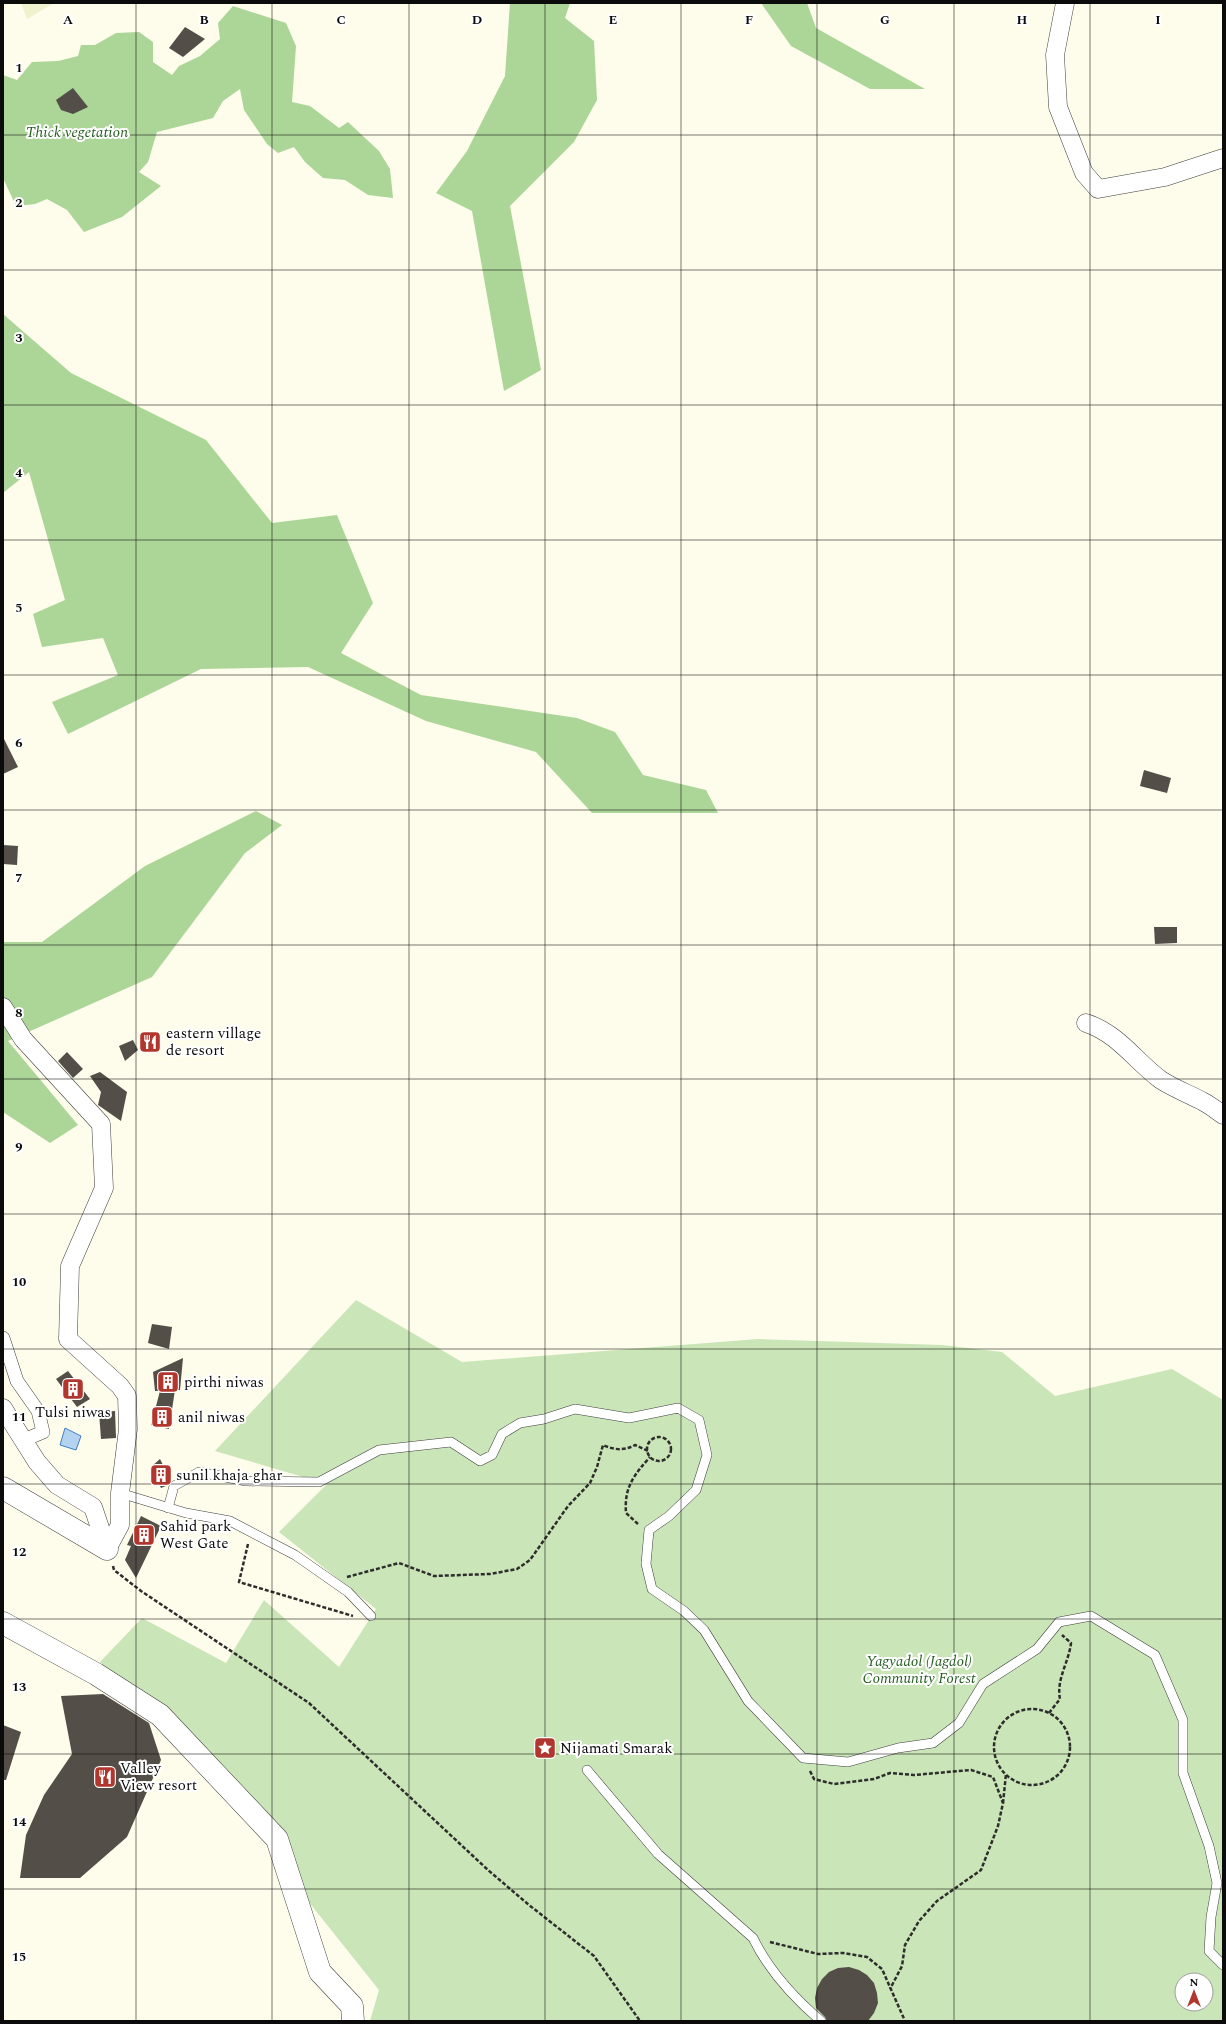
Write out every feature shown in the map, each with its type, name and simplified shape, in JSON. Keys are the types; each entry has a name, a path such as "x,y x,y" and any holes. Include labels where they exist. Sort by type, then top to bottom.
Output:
{"street":[{"path":"1065,3 1055,54 1058,107 1084,173 1098,189 1165,177 1223,158"},
{"path":"3,1007 23,1039 101,1124 104,1188 70,1266 68,1339 120,1386 127,1396 128,1429 120,1493 120,1525 107,1549"},
{"path":"1086,1023 1095,1026 1129,1049 1144,1066 1161,1080 1223,1114"},
{"path":"3,1338 17,1381 38,1411 43,1432 24,1440"},
{"path":"3,1408 37,1462 57,1485 93,1507 107,1549"},
{"path":"3,1488 107,1549"},
{"path":"3,1623 96,1674 160,1715 277,1839 320,1972 352,2006 353,2021"}],"lane":[{"path":"168,1508 174,1486 199,1472 246,1481 319,1482 379,1450 451,1442 480,1461 492,1455 502,1434 520,1423 544,1419 575,1409 630,1418 678,1408 700,1420 707,1455 696,1490 669,1516 649,1530 646,1564 652,1588 684,1611 704,1630 748,1701 804,1758 848,1762 898,1748 932,1743 959,1723 983,1684 1037,1649 1059,1622 1091,1616 1155,1655 1183,1720 1183,1773 1209,1846 1217,1883 1211,1917 1209,1951 1223,1965"},
{"path":"120,1493 168,1508 230,1521 294,1555 348,1592 371,1616"},
{"path":"587,1770 658,1854 753,1938 762,1957 798,2001 821,2021"}],"path":[{"path":"658,1437 666,1439 671,1445 671,1453 666,1459 658,1461 650,1457 648,1451 649,1443 658,1437"},
{"path":"331,1581 399,1563 434,1576 490,1574 517,1569 530,1560 568,1506 590,1483 597,1467 603,1445 612,1449 627,1449 635,1445 648,1451"},
{"path":"649,1530 638,1524 626,1513 625,1498 630,1488 630,1482 650,1457"},
{"path":"241,1527 237,1534 249,1541 239,1582 360,1618"},
{"path":"107,1549 114,1570 141,1591 309,1703 488,1870 528,1905 594,1956 640,2021"},
{"path":"1049,1713 1060,1698 1058,1691 1071,1643 1062,1635 1060,1629 1071,1620"},
{"path":"1034,1709 1049,1713 1056,1717 1064,1726 1069,1737 1070,1749 1068,1761 1061,1772 1052,1779 1034,1784 1016,1781 1006,1774 998,1763 995,1751 995,1738 1001,1726 1010,1716 1021,1711 1034,1709"},
{"path":"804,1758 814,1779 834,1784 874,1778 890,1773 914,1775 971,1770 993,1777 1003,1803"},
{"path":"890,1989 902,1966 905,1945 919,1921 937,1901 981,1870 998,1826 1003,1803 1006,1774"},
{"path":"753,1938 818,1954 842,1953 867,1957 882,1968 905,2021"}],"green space":[{"path":"21,3 54,3 27,19"},
{"path":"510,3 570,3 565,18 594,41 597,100 574,142 510,206 541,370 504,391 472,211 436,193 467,151 505,76"},
{"path":"761,3 807,3 816,28 925,89 870,89 791,46"},
{"name":"Thick vegetation","path":"233,6 286,23 296,46 292,102 310,106 339,128 348,122 379,151 390,169 393,198 368,195 345,180 323,178 305,162 294,147 278,153 267,144 244,110 240,89 223,101 213,118 157,132 148,162 139,172 161,186 122,217 84,232 67,210 47,199 35,204 16,206 3,178 3,75 17,80 32,62 58,61 78,56 81,45 95,45 116,33 139,32 153,42 153,62 172,75 179,66 200,56 220,39 218,23"},
{"path":"3,314 71,373 206,440 272,523 337,515 373,603 341,653 421,695 577,718 615,732 643,775 706,790 718,813 592,813 536,752 426,721 308,667 201,669 68,734 52,702 118,675 103,638 42,647 33,614 65,600 29,472 3,493"},
{"path":"256,811 282,825 245,853 152,977 8,1041 78,1125 50,1143 3,1112 3,942 42,942 145,866"},
{"name":"Yagyadol (Jagdol) Community Forest","path":"356,1300 462,1362 758,1339 942,1345 1002,1352 1055,1396 1172,1369 1223,1400 1223,2021 370,2021 379,1990 308,1901 286,1832 100,1662 142,1618 226,1663 264,1600 339,1667 376,1609 279,1532 327,1484 215,1451"}],"water":[{"path":"65,1428 81,1436 76,1450 60,1445"}],"building":[{"path":"185,27 205,39 183,57 169,48"},
{"path":"73,88 88,107 73,114 61,110 56,100"},
{"path":"3,737 18,767 3,774"},
{"path":"1144,770 1171,778 1167,793 1140,786"},
{"path":"3,845 18,846 17,865 3,864"},
{"path":"1154,927 1177,927 1177,943 1155,944"},
{"path":"133,1040 138,1050 125,1061 119,1046"},
{"path":"67,1052 83,1069 73,1078 58,1061"},
{"path":"100,1072 127,1092 121,1121 98,1105 101,1092 90,1076"},
{"path":"152,1324 172,1327 169,1349 148,1343"},
{"path":"183,1358 180,1390 175,1390 169,1429 151,1425 160,1391 155,1391 153,1372"},
{"name":"Tulsi niwas","path":"68,1371 90,1399 77,1407 56,1379"},
{"path":"115,1411 116,1438 101,1439 99,1412"},
{"name":"sunil khaja ghar","path":"160,1459 171,1481 168,1485 161,1488 151,1467"},
{"name":"Sahid park West Gate","path":"141,1516 161,1526 136,1578 125,1560 131,1546 127,1545"},
{"name":"Valley View resort","path":"103,1694 149,1723 161,1760 127,1837 80,1878 20,1878 26,1835 44,1795 72,1754 61,1696"},
{"path":"3,1725 21,1732 6,1780 3,1780"},
{"path":"849,1967 859,1970 867,1975 874,1983 878,2003 874,2013 868,2021 827,2021 816,2008 815,1998 817,1988 822,1979 829,1972 838,1968"}],"place":[{"name":"eastern village de resort","path":"150,1042"},
{"name":"pirthi niwas","path":"168,1382"},
{"name":"Tulsi niwas","path":"73,1389"},
{"name":"anil niwas","path":"162,1417"},
{"name":"sunil khaja ghar","path":"161,1475"},
{"name":"Sahid park West Gate","path":"144,1535"},
{"name":"Nijamati Smarak","path":"545,1748"},
{"name":"Valley View resort","path":"105,1777"}]}
